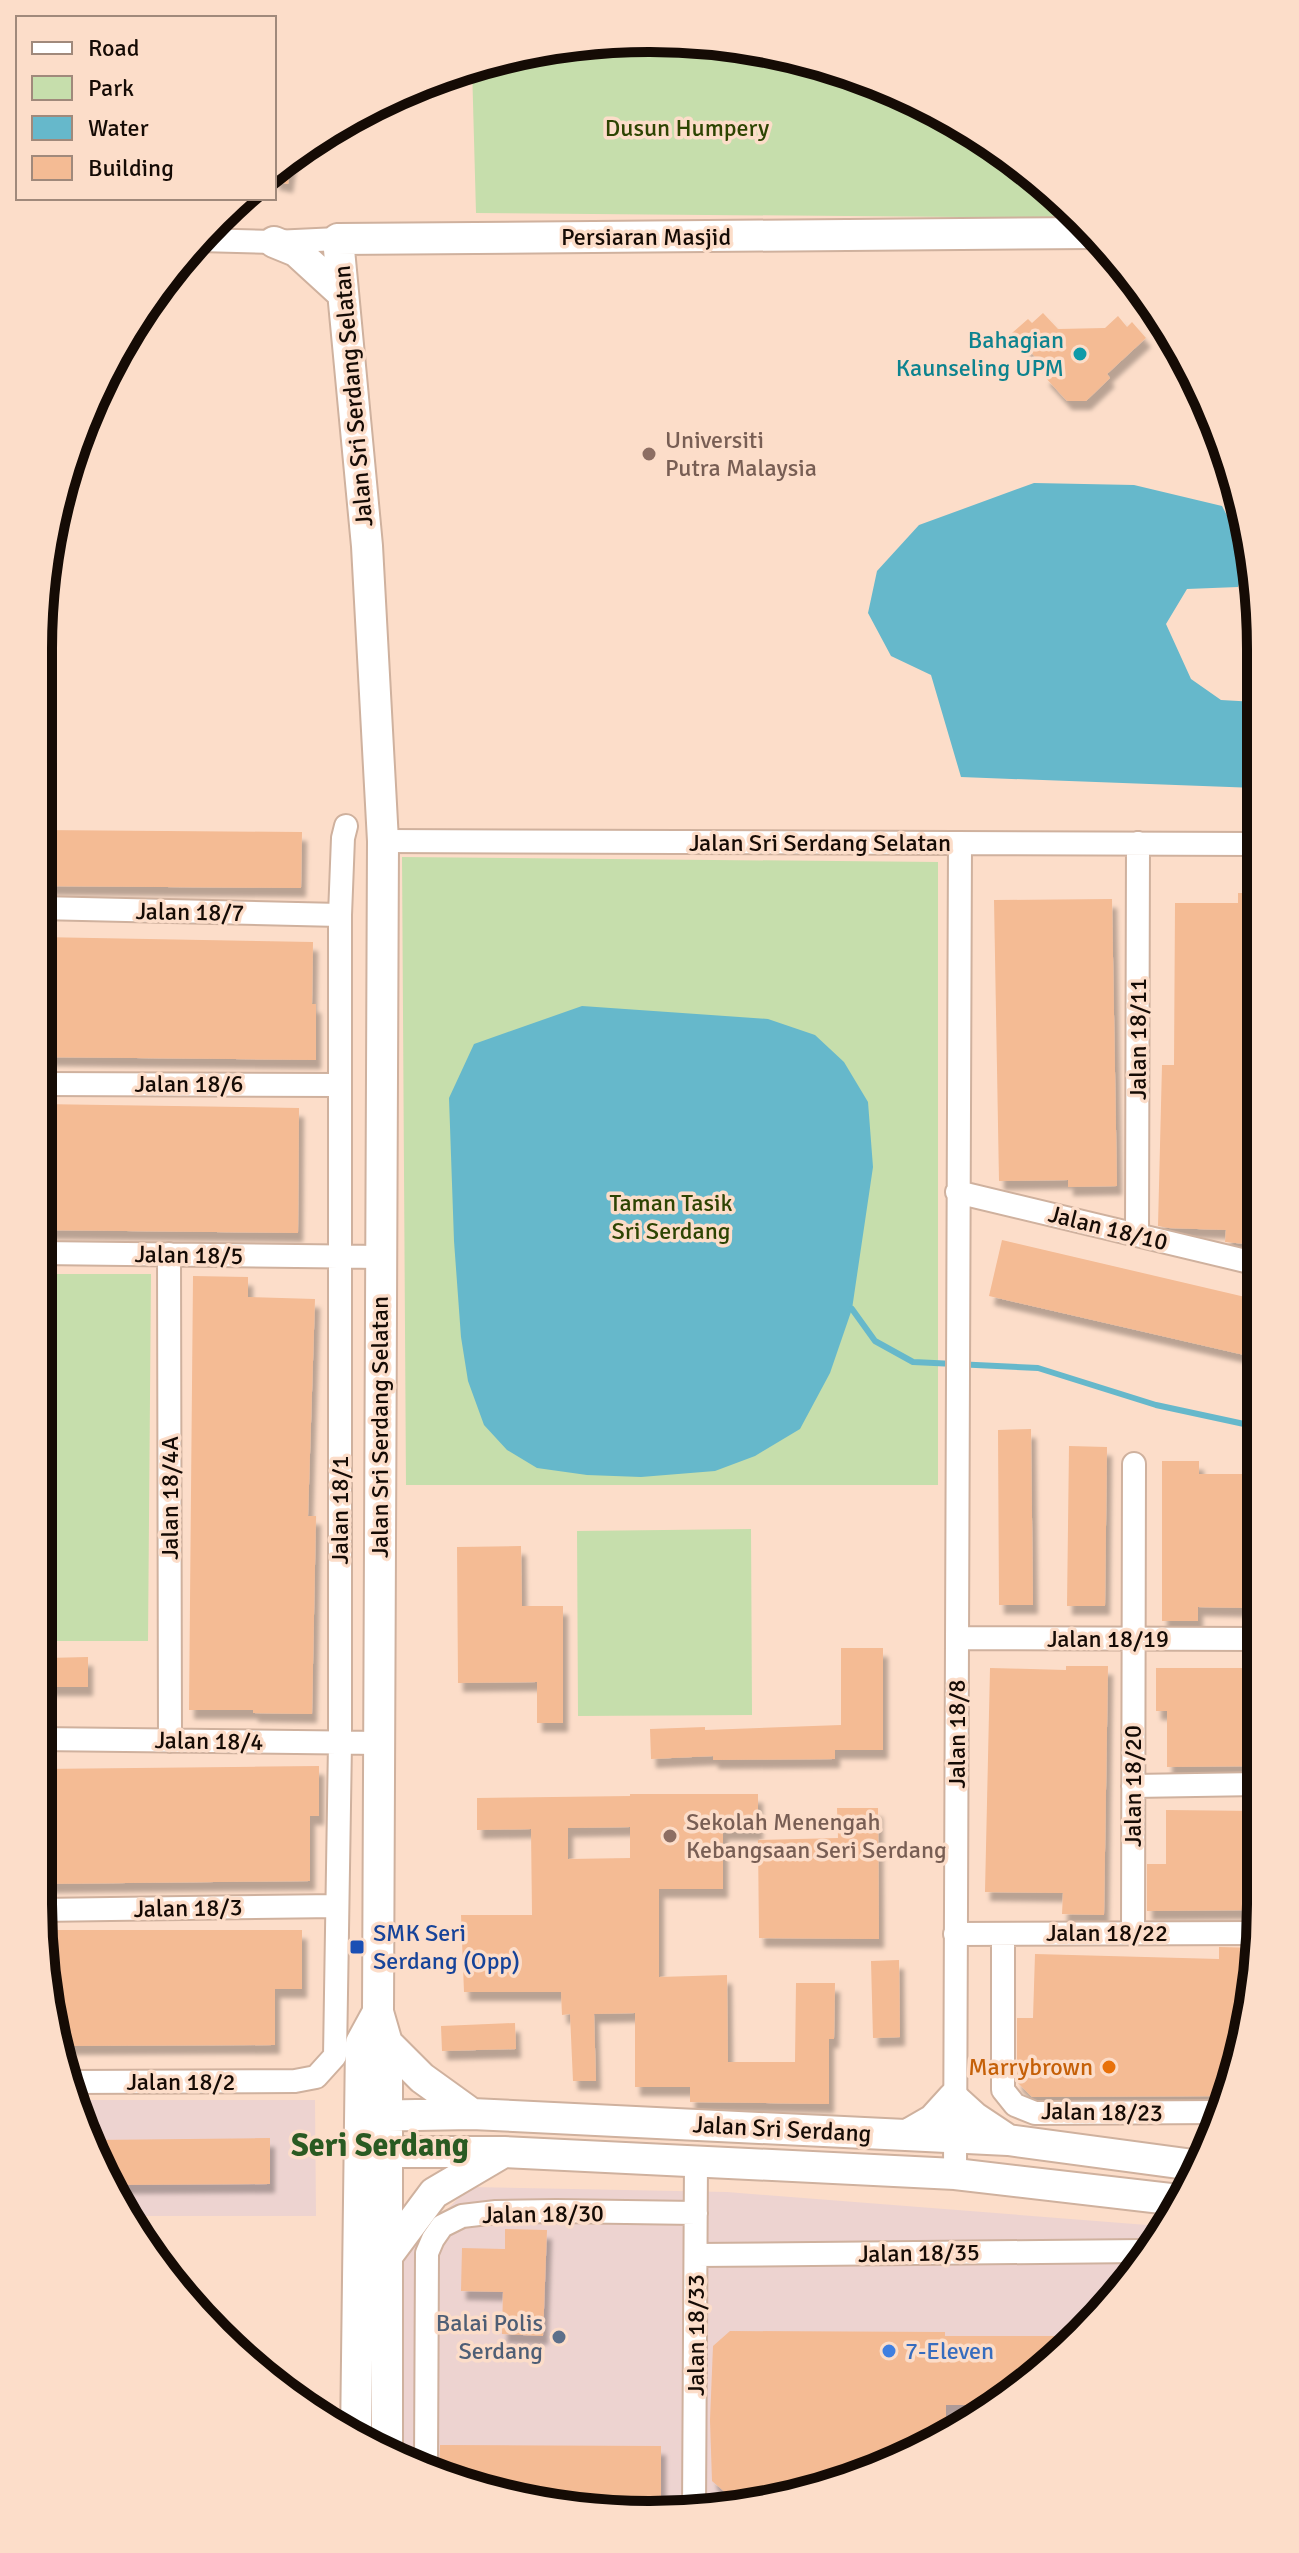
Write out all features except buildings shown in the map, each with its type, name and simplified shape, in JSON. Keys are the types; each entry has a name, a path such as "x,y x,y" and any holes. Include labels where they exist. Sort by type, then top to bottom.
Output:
{"street":[{"name":"Persiaran Masjid","path":"215,240 1078,233"},
{"name":"Jalan Sri Serdang Selatan","path":"338,239 367,546 383,841 378,2012 387,2043 374,2116"},
{"path":"274,242 296,251 343,294 354,276 370,260 403,239"},
{"name":"Jalan 18/1","path":"295,2081 316,2077 335,2056 340,1743 340,915 346,826"},
{"name":"Jalan Sri Serdang Selatan","path":"383,841 1247,844"},
{"name":"Jalan 18/8","path":"955,2174 960,843"},
{"name":"Jalan 18/11","path":"1137,1235 1138,843"},
{"name":"Jalan 18/7","path":"52,908 340,915"},
{"name":"Jalan 18/6","path":"52,1084 340,1085"},
{"name":"Jalan 18/10","path":"957,1192 1247,1261"},
{"name":"Jalan 18/5","path":"52,1253 381,1257"},
{"name":"Jalan 18/4A","path":"169,1254 170,1741"},
{"name":"Jalan 18/20","path":"1133,1933 1134,1464"},
{"name":"Jalan 18/19","path":"958,1638 1247,1639"},
{"name":"Jalan 18/4","path":"52,1739 379,1743"},
{"path":"1133,1786 1247,1784"},
{"name":"Jalan 18/3","path":"52,1910 337,1906"},
{"name":"Jalan 18/22","path":"955,1934 1246,1933"},
{"name":"Jalan 18/23","path":"1003,1934 1003,2090 1015,2105 1035,2113 1209,2112"},
{"name":"Jalan Sri Serdang Selatan","path":"374,2116 361,2043 378,2012"},
{"path":"387,2043 422,2078 472,2114"},
{"name":"Jalan 18/2","path":"80,2082 295,2081"},
{"path":"907,2135 933,2120 953,2098 975,2118 1008,2140"},
{"name":"Jalan Sri Serdang","path":"374,2116 472,2114 1008,2140 1187,2164"},
{"path":"357,2424 374,2116"},
{"path":"374,2152 387,2256 387,2440"},
{"name":"Jalan Sri Serdang","path":"374,2152 504,2152 955,2174 1169,2199"},
{"path":"387,2256 434,2193 504,2152"},
{"name":"Jalan 18/33","path":"694,2499 696,2161"},
{"name":"Jalan 18/30","path":"426,2458 427,2253 442,2226 462,2216 496,2212 696,2213"},
{"name":"Jalan 18/35","path":"696,2255 1135,2251"}],"shaded area":[{"path":"85,2100 315,2100 316,2216 141,2216 114,2168"},
{"path":"470,2187 727,2192 1152,2225 1124,2267 1072,2326 1013,2378 948,2421 878,2456 804,2481 766,2490 689,2500 610,2500 533,2490 457,2469 403,2448 404,2251"}],"green space":[{"name":"Dusun Humpery","path":"650,52 689,53 766,63 804,72 878,97 948,132 981,153 1013,175 1062,218 476,213 472,79 533,63 572,57"},
{"name":"Taman Tasik Sri Serdang","path":"402,857 938,862 938,1485 406,1485"},
{"path":"52,1274 151,1274 148,1641 52,1641"},
{"path":"751,1529 752,1715 578,1716 577,1531"}],"water":[{"path":"1034,483 1134,485 1222,506 1236,533 1242,574 1238,587 1187,589 1166,624 1191,679 1221,700 1247,701 1247,788 961,777 931,675 891,656 868,613 877,571 919,525"},
{"path":"582,1006 768,1019 815,1035 844,1062 868,1102 873,1167 852,1309 830,1373 800,1429 755,1456 715,1471 641,1477 587,1475 537,1468 507,1450 484,1425 468,1381 461,1337 454,1241 449,1098 474,1044"}],"waterway":[{"path":"852,1309 875,1341 913,1362 1038,1368 1156,1405 1247,1425"}],"place":[{"name":"Bahagian Kaunseling UPM","path":"1080,354"},
{"name":"Universiti Putra Malaysia","path":"649,454"},
{"name":"Sekolah Menengah Kebangsaan Seri Serdang","path":"670,1836"},
{"name":"SMK Seri Serdang (Opp)","path":"357,1947"},
{"name":"Marrybrown","path":"1109,2067"},
{"name":"Balai Polis Serdang","path":"559,2337"},
{"name":"7-Eleven","path":"889,2351"}],"district":[{"name":"Seri Serdang","path":"380,2145"}]}
